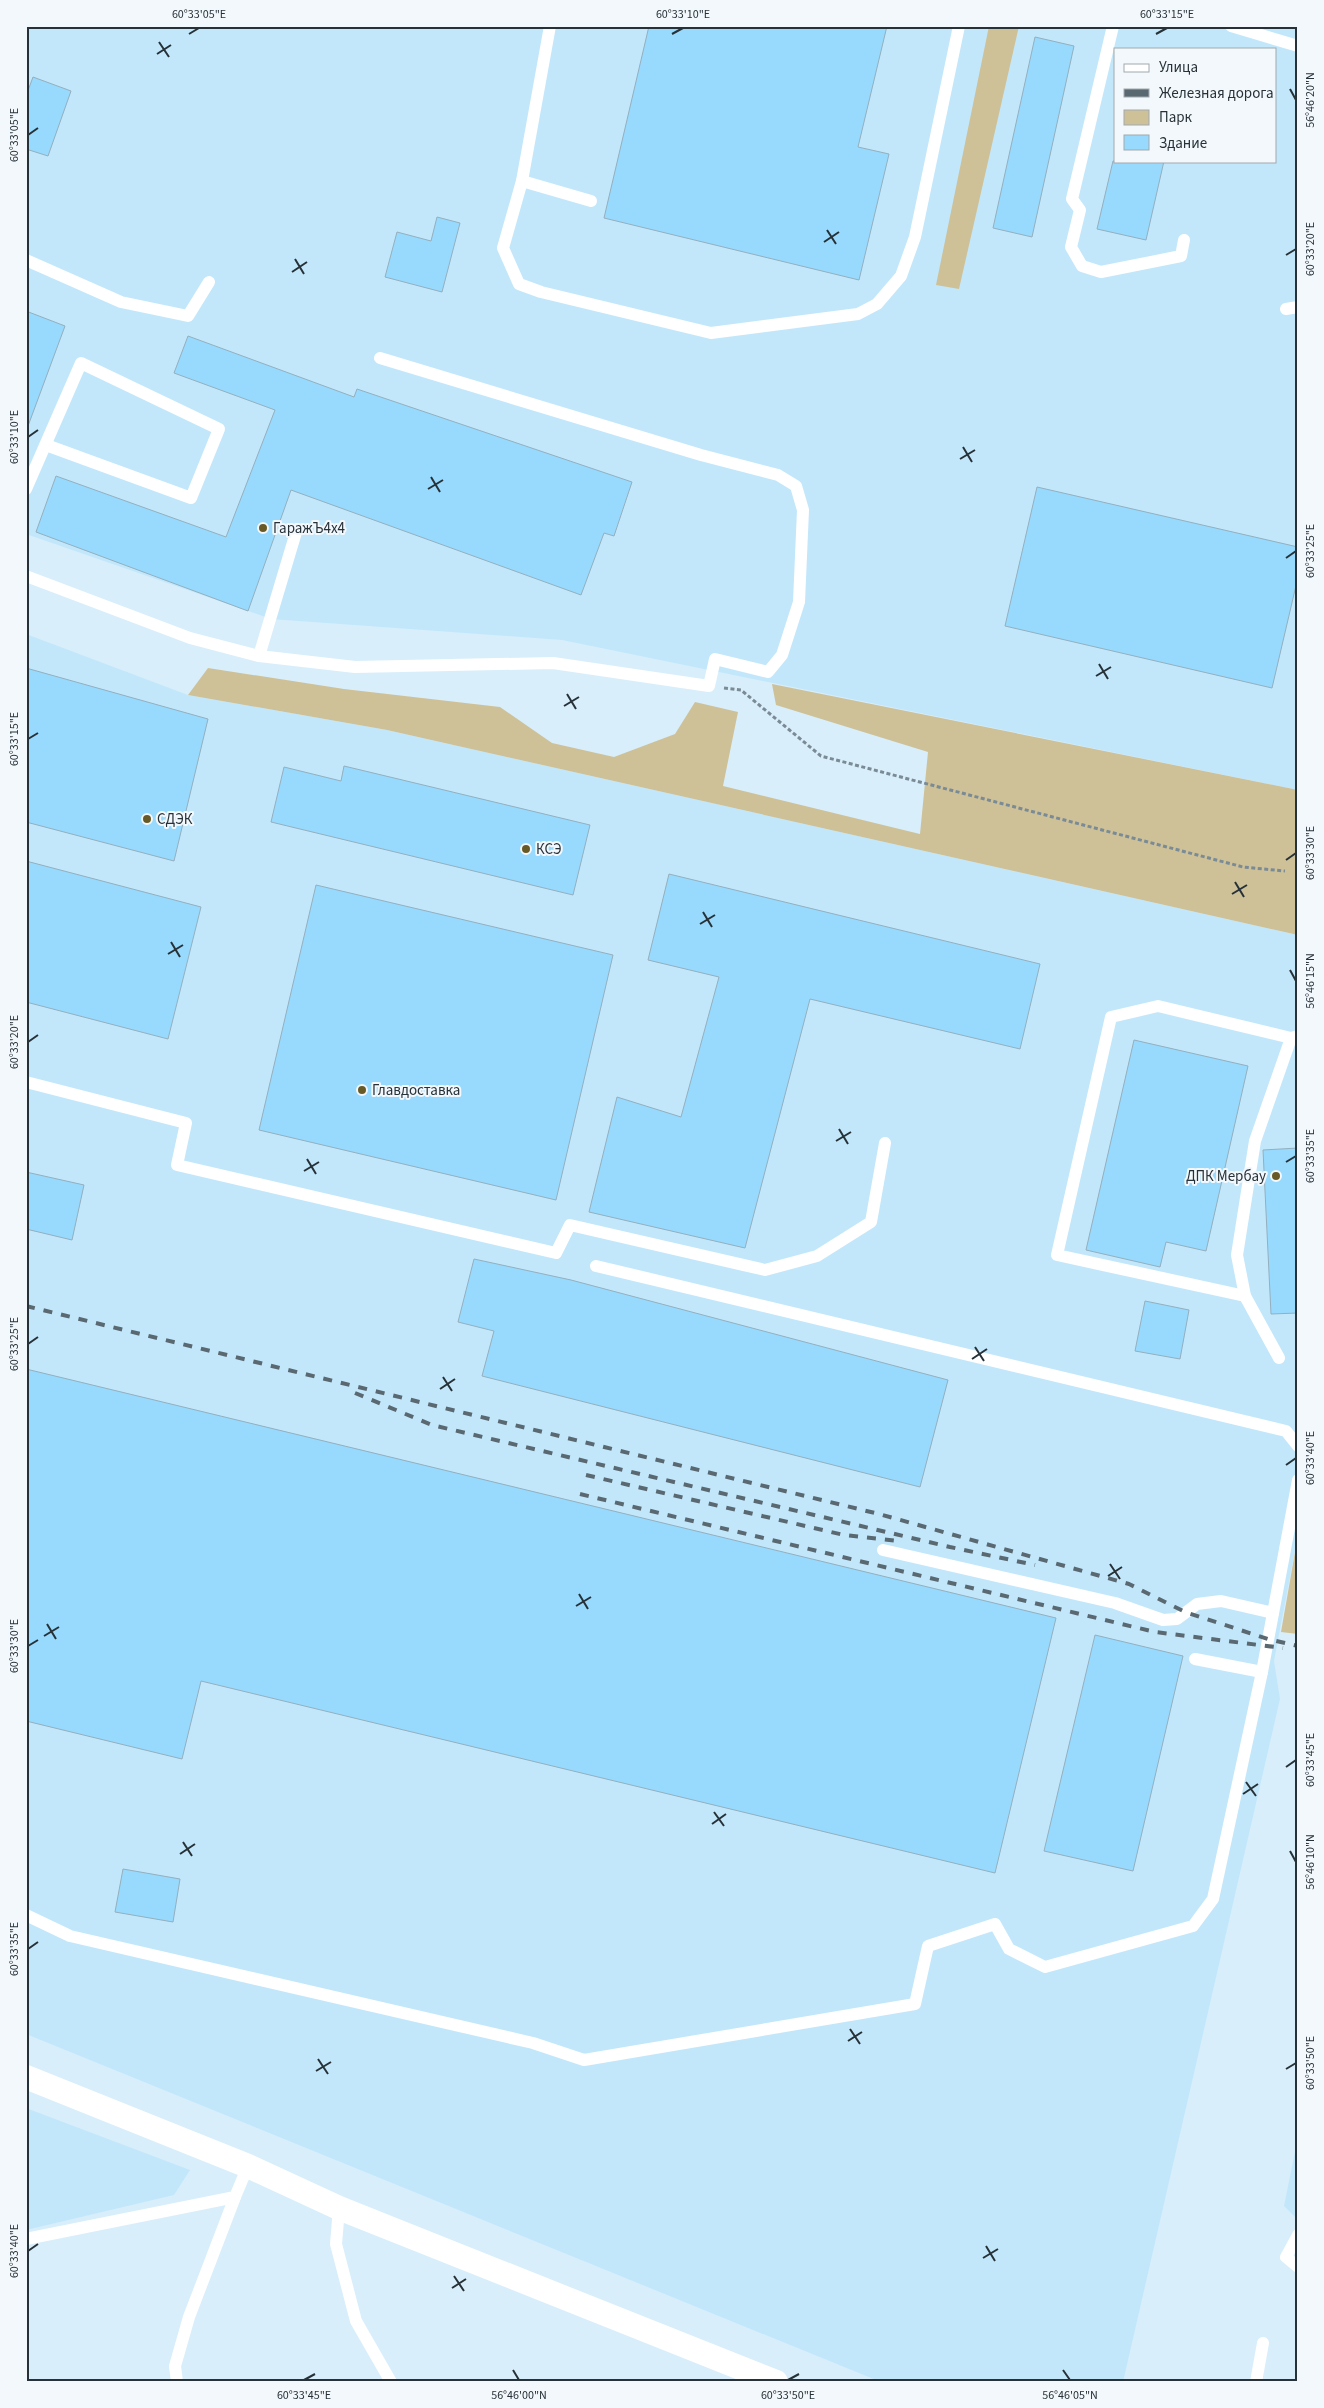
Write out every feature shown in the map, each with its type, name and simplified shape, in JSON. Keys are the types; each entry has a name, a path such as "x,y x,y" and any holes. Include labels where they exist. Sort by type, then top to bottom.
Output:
{"street":[{"path":"26,2077 248,2166 339,2208 776,2382"}],"lane":[{"path":"550,26 522,181 502,248 519,284 541,292 711,333 858,314 876,304 901,276 915,237 959,26"},
{"path":"1113,26 1072,199 1080,210 1072,247 1082,266 1101,272 1181,256 1184,240"},
{"path":"1231,26 1298,46"},
{"path":"522,181 591,200"},
{"path":"26,260 122,302 188,316 209,282"},
{"path":"26,576 190,638 259,656 355,667 553,663 709,686 715,659 768,672 782,655 798,602 803,510 796,486 778,475 701,455 380,358"},
{"path":"26,490 81,363 219,429 191,498 46,445"},
{"path":"259,656 297,529"},
{"path":"1245,1296 1057,1255 1111,1017 1158,1006 1294,1037 1255,1141 1237,1255 1245,1296 1278,1358"},
{"path":"26,1082 186,1123 177,1166 556,1253 570,1225 765,1270 817,1256 871,1222 885,1143"},
{"path":"596,1266 1286,1431 1298,1446"},
{"path":"26,1915 70,1936 533,2043 584,2060 915,2004 928,1946 995,1924 1008,1949 1045,1967 1193,1926 1213,1899 1262,1672 1298,1480"},
{"path":"883,1550 1115,1603 1163,1620 1177,1619 1198,1604 1221,1601 1273,1613"},
{"path":"1195,1659 1262,1672"},
{"path":"177,2382 174,2366 189,2317 248,2166"},
{"path":"26,2239 235,2197"},
{"path":"339,2208 336,2244 356,2321 391,2382"},
{"path":"1298,2235 1286,2256 1298,2267"},
{"path":"1256,2382 1263,2344"}],"path":[{"path":"709,686 741,690 821,756 1243,867 1285,871"}],"shaded area":[{"path":"26,26 1298,26 1298,790 562,640 271,619 26,534"},
{"path":"26,634 188,695 387,730 1298,935 1298,1535 1274,1661 1280,1699 1123,2382 881,2382 26,2034"},
{"path":"26,2108 190,2170 174,2195 26,2230"},
{"path":"1298,2137 1298,2220 1284,2206"}],"green space":[{"path":"989,26 1019,26 959,289 936,285"},
{"path":"208,668 344,689 500,707 552,743 614,757 675,734 695,702 738,712 723,786 920,834 928,752 776,705 772,684 1298,790 1298,935 387,730 188,695"},
{"path":"1298,1535 1298,1634 1281,1632"}],"building":[{"path":"649,26 887,26 858,147 889,154 859,280 604,218"},
{"path":"1035,37 1074,46 1032,237 993,228"},
{"path":"33,77 71,91 48,156 26,149 26,96"},
{"path":"1113,161 1164,162 1146,240 1097,229"},
{"path":"437,217 460,223 442,292 385,277 397,232 431,241"},
{"path":"26,311 65,326 28,426 26,425"},
{"path":"188,336 354,397 357,389 632,482 614,536 604,533 581,595 291,490 248,611 36,532 56,476 226,537 275,410 174,373"},
{"path":"1037,487 1298,547 1298,577 1272,688 1005,626"},
{"path":"26,668 208,719 174,861 26,822"},
{"path":"344,766 590,825 573,895 271,822 284,767 341,781"},
{"path":"26,861 201,907 168,1039 26,1002"},
{"path":"669,874 1040,964 1020,1049 810,999 745,1248 589,1212 617,1097 681,1117 719,977 648,960"},
{"path":"316,885 613,955 556,1200 259,1130"},
{"path":"1134,1040 1248,1066 1206,1251 1166,1242 1160,1267 1086,1250"},
{"path":"1298,1148 1298,1313 1271,1314 1263,1150"},
{"path":"26,1172 84,1185 72,1240 26,1229"},
{"path":"474,1259 571,1280 948,1380 920,1487 482,1376 494,1331 458,1322"},
{"path":"1145,1301 1189,1310 1180,1359 1135,1351"},
{"path":"26,1369 1056,1618 995,1873 201,1681 182,1759 26,1721"},
{"path":"1095,1635 1183,1656 1133,1871 1044,1851"},
{"path":"123,1869 180,1879 173,1922 115,1912"}],"railway":[{"path":"26,1306 879,1514 1129,1584 1185,1612 1268,1639 1298,1646"},
{"path":"355,1393 432,1425 950,1547 1035,1565"},
{"path":"586,1475 844,1535 898,1541"},
{"path":"580,1494 1155,1632 1283,1648"}],"place":[{"name":"ГаражЪ4х4","path":"263,528"},
{"name":"СДЭК","path":"147,819"},
{"name":"КСЭ","path":"526,849"},
{"name":"Главдоставка","path":"362,1090"},
{"name":"ДПК Мербау","path":"1276,1176"}]}
